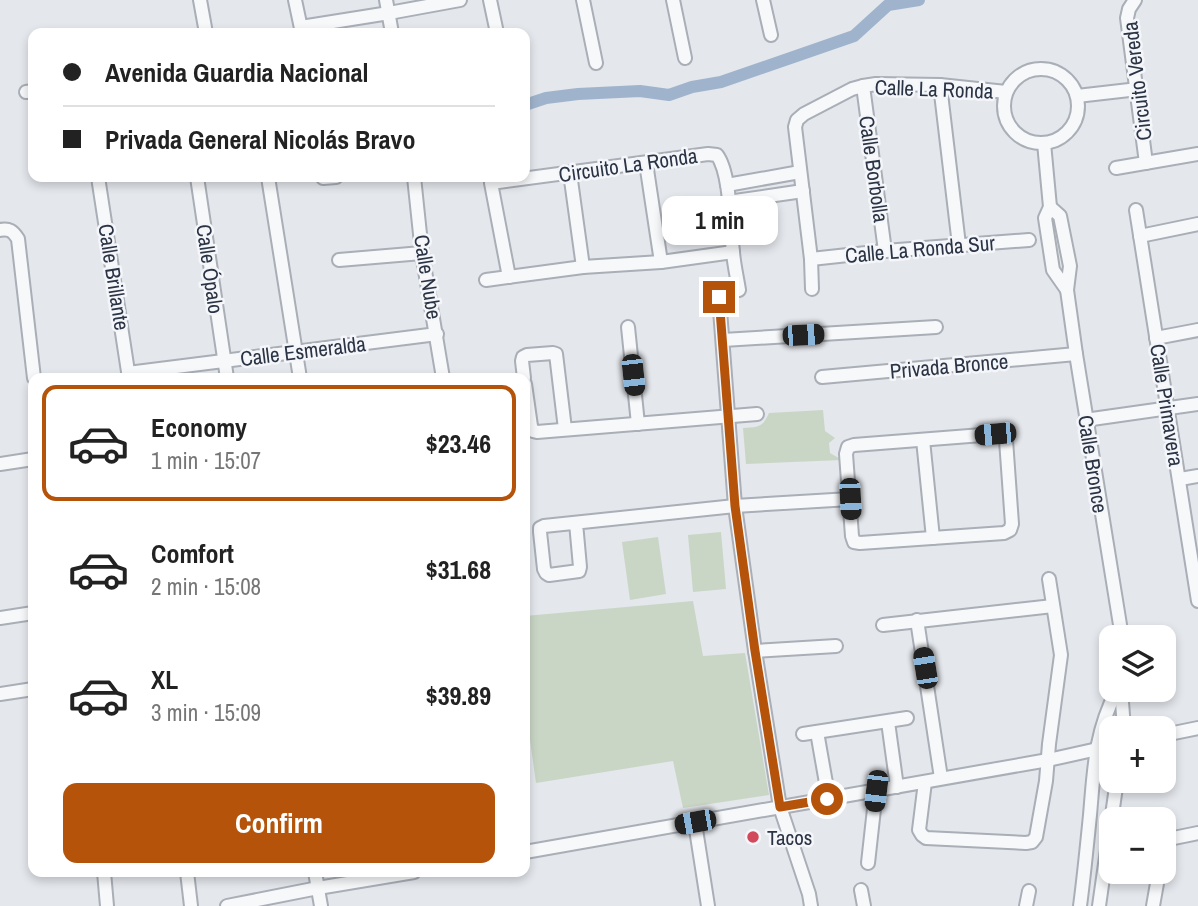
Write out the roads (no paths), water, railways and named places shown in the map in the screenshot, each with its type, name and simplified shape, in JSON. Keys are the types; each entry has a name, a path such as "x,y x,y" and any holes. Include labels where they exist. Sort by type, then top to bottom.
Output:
{"street":[{"path":"200,0 205,28"},
{"path":"295,0 302,28"},
{"path":"309,28 388,7 460,0"},
{"path":"490,0 496,28"},
{"path":"583,0 596,63"},
{"path":"673,0 685,58"},
{"path":"763,0 771,35"},
{"name":"Circuito Vereda","path":"1135,0 1127,18 1146,163"},
{"path":"388,7 391,28"},
{"path":"1043,68 1065,76 1077,96 1075,121 1067,132 1044,143 1031,142 1020,137 1005,117 1003,104 1006,92 1012,82 1031,69 1043,68"},
{"name":"Calle La Ronda","path":"812,289 811,259 795,127 797,120 803,114 852,89 876,84 940,85 1006,92"},
{"path":"940,85 959,245"},
{"name":"Calle Borbolla","path":"863,86 886,251"},
{"path":"1077,96 1138,89"},
{"name":"Calle Bronce","path":"1044,143 1051,207 1045,218 1053,270 1067,290"},
{"name":"Circuito Vereda","path":"1116,168 1198,154"},
{"name":"Circuito La Ronda","path":"530,178 717,155 727,184 728,202"},
{"path":"646,163 660,262"},
{"path":"727,184 800,172"},
{"path":"570,173 583,267"},
{"name":"Calle Brillante","path":"99,182 129,373"},
{"name":"Calle Ópalo","path":"198,182 226,373"},
{"path":"269,182 299,373"},
{"name":"Calle Nube","path":"415,182 422,253 442,373"},
{"name":"Circuito La Ronda","path":"499,182 491,183 509,277"},
{"path":"739,290 728,202 803,191"},
{"name":"Calle Bronce","path":"1051,207 1060,216 1070,266 1067,290 1085,420 1120,625"},
{"name":"Calle Primavera","path":"1136,210 1180,480 1194,546 1198,601"},
{"path":"1140,236 1198,224"},
{"path":"0,230 14,232 18,239 33,373"},
{"path":"1048,236 1063,233"},
{"name":"Calle La Ronda Sur","path":"811,259 1029,240"},
{"path":"339,260 422,253"},
{"path":"486,280 583,267 660,262 733,253"},
{"path":"719,297 735,506 755,651 780,807 811,906"},
{"path":"628,327 638,424"},
{"path":"723,340 936,327"},
{"path":"1156,338 1198,330"},
{"name":"Calle Esmeralda","path":"148,373 437,334"},
{"path":"523,373 523,357 556,354 565,429"},
{"name":"Privada Bronce","path":"822,377 1076,354"},
{"path":"1085,420 1198,404"},
{"path":"530,413 533,430 537,432 757,414"},
{"path":"1002,435 1006,440 1012,524 1010,530 1004,533 854,542 846,454 848,447 854,444 923,440 1002,435"},
{"path":"923,440 933,538"},
{"path":"0,464 28,461"},
{"path":"1180,480 1198,476"},
{"path":"576,523 579,571 549,575 544,569 540,528 576,523 735,506 850,499"},
{"path":"925,782 919,830 926,838 1026,843 1032,842 1036,837 1046,781 1061,655 1049,579"},
{"path":"883,625 1053,606"},
{"path":"0,618 28,614"},
{"path":"917,621 941,778"},
{"path":"755,651 836,646"},
{"path":"0,694 28,690"},
{"path":"1080,906 1096,749 1105,714 1112,702"},
{"path":"803,734 907,718"},
{"path":"888,722 897,787"},
{"path":"1176,733 1198,728"},
{"path":"817,732 827,799"},
{"path":"530,851 1048,760 1099,748"},
{"path":"868,863 876,791"},
{"path":"695,822 709,906"},
{"path":"1176,838 1198,833"},
{"path":"1086,864 1099,865"},
{"path":"104,877 107,906"},
{"path":"188,877 191,906"},
{"path":"316,877 321,906"},
{"path":"227,906 384,877"},
{"path":"1098,906 1103,884"},
{"path":"1153,906 1156,884"},
{"path":"861,890 864,906"},
{"path":"1026,906 1029,891"}],"waterway":[{"path":"530,103 546,98 578,94 640,91 669,95 692,87 721,82 854,36 888,5 919,0"}],"place":[{"name":"Tacos","path":"753,837"}]}
